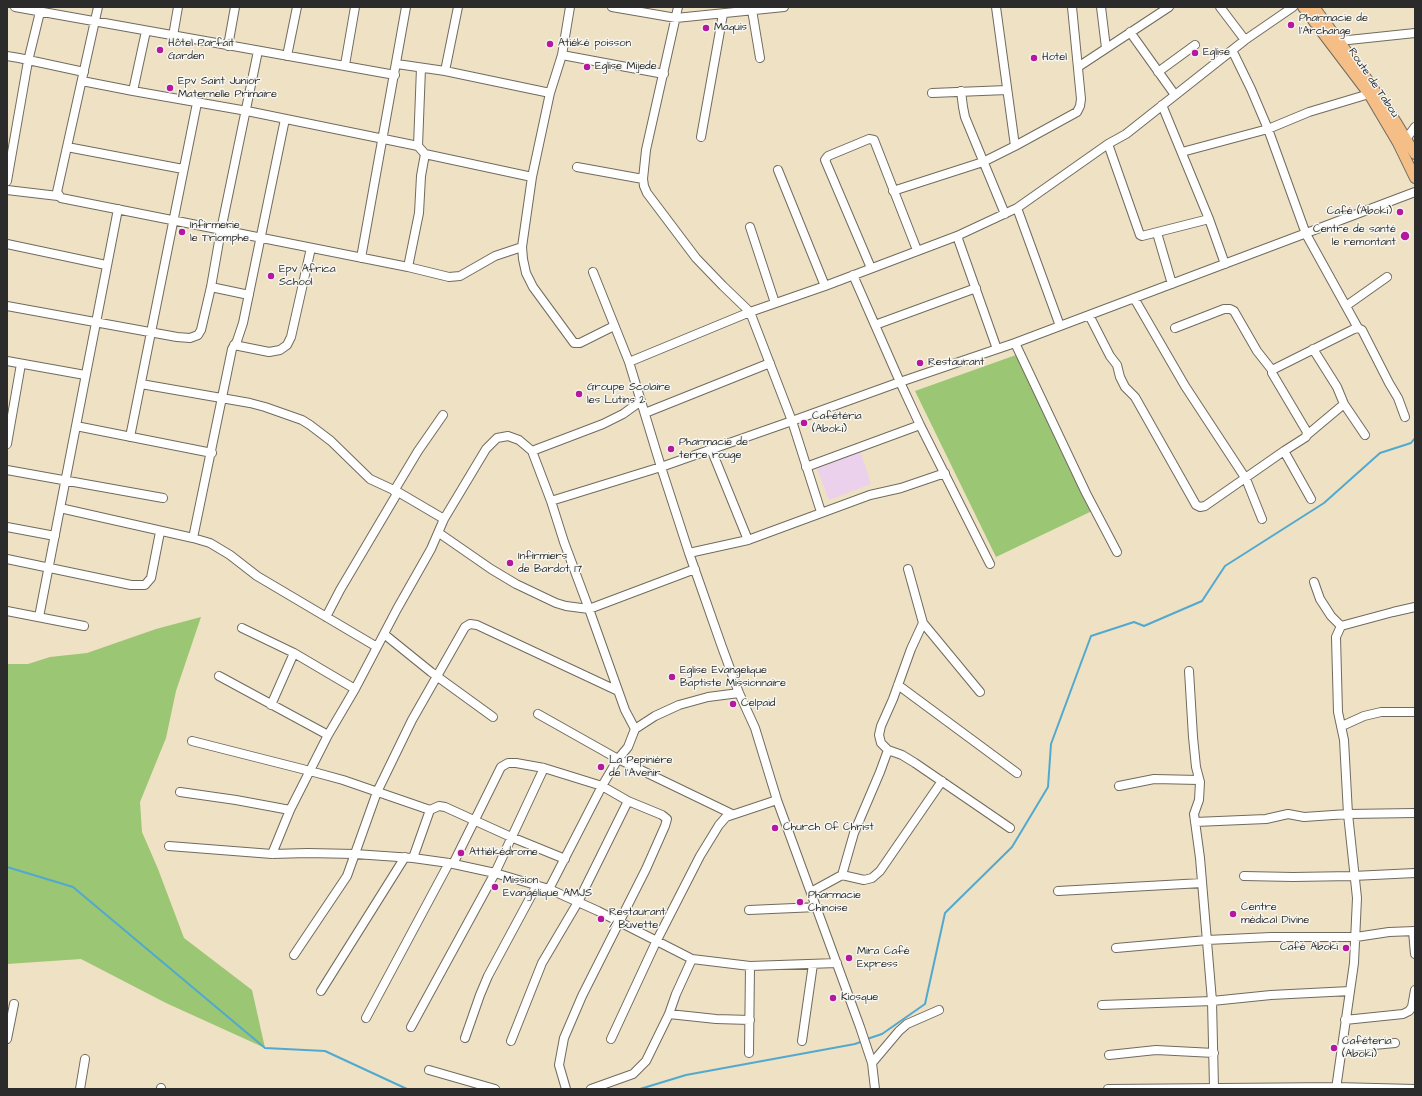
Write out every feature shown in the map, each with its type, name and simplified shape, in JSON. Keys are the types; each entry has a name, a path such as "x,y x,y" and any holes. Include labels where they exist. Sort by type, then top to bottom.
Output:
{"main road":[{"name":"Route de Tabou","path":"1303,7 1369,94 1398,143 1415,178"},
{"name":"Route de Tabou","path":"1314,7 1369,82 1415,154"}],"street":[{"path":"14,7 395,75"},
{"path":"58,196 57,192 98,7"},
{"path":"173,36 178,7"},
{"path":"228,46 235,7"},
{"path":"287,56 297,7"},
{"path":"344,66 355,7"},
{"path":"361,258 406,7"},
{"path":"445,71 458,7"},
{"path":"570,7 562,55 550,93 532,177 522,247 523,259 526,273 533,287 574,343 580,343 614,326"},
{"path":"612,7 676,18 784,7"},
{"path":"678,7 646,150 643,178 647,193 696,258 750,312 792,421 821,512"},
{"path":"996,7 1015,146"},
{"path":"893,191 983,162 1077,112 1081,99 1072,7"},
{"path":"1101,7 1106,48"},
{"path":"1078,67 1169,7"},
{"path":"1220,7 1245,40"},
{"path":"628,362 750,312 825,286 957,236 1017,208 1108,144 1126,134 1245,40 1293,7"},
{"path":"752,10 760,58"},
{"path":"7,181 28,61 40,12"},
{"path":"701,137 723,14"},
{"path":"133,91 146,31"},
{"path":"1130,32 1175,95"},
{"path":"1339,41 1415,33"},
{"path":"1158,72 1195,45"},
{"path":"1232,50 1268,129 1306,234 1358,328 1362,330 1398,398 1405,417"},
{"path":"7,306 185,338 194,338 198,335 201,330 211,287 221,230 247,111 258,51"},
{"path":"562,55 664,74"},
{"path":"7,56 84,72"},
{"path":"397,64 445,71 550,93"},
{"path":"418,146 421,68"},
{"path":"82,81 247,111 382,138 418,146 425,154 532,177"},
{"path":"932,93 1007,90"},
{"path":"962,91 965,117 1005,214"},
{"path":"1182,152 1268,129 1309,112 1369,94"},
{"path":"130,437 172,220 197,103"},
{"path":"1162,105 1209,219 1225,264"},
{"path":"193,538 234,345 241,331 249,295 285,119"},
{"path":"1406,139 1415,127"},
{"path":"871,268 825,160 826,157 872,139 874,140 917,250"},
{"path":"1108,144 1140,235 1142,236 1209,219"},
{"path":"67,147 183,169"},
{"path":"408,267 419,212 421,176 425,154"},
{"path":"577,166 643,178"},
{"path":"778,170 825,286"},
{"path":"7,190 58,196 68,200 408,267 444,276 460,276 495,256 522,247"},
{"path":"551,501 661,467 900,382 1015,343 1415,192"},
{"path":"1017,208 1060,326"},
{"path":"38,617 118,209"},
{"path":"750,227 776,303"},
{"path":"1157,232 1172,284"},
{"path":"957,236 997,349"},
{"path":"7,244 106,266"},
{"path":"234,345 269,352 280,350 287,345 291,337 311,248"},
{"path":"593,272 628,362 689,553 739,693 755,728 777,800 817,907 872,1063 875,1089"},
{"path":"853,275 920,425 990,564"},
{"path":"1346,306 1387,277"},
{"path":"211,287 249,295"},
{"path":"875,325 976,288"},
{"path":"1134,298 1185,386 1246,479 1262,519"},
{"path":"1174,328 1224,309 1234,311 1258,351 1272,370 1272,373 1307,432 1307,435"},
{"path":"1089,315 1110,356 1117,365 1125,386 1135,397 1196,505 1200,507 1205,506 1246,479 1306,437 1344,404"},
{"path":"1272,370 1358,328"},
{"path":"1015,343 1086,493 1117,552"},
{"path":"1313,349 1337,388 1344,404 1365,435"},
{"path":"7,362 85,375"},
{"path":"645,413 770,363"},
{"path":"7,444 21,364"},
{"path":"141,384 243,401 265,407 306,423 331,441 370,479 396,491 444,519"},
{"path":"532,451 603,424 623,414 640,401"},
{"path":"326,617 418,451 443,415"},
{"path":"806,467 920,425"},
{"path":"76,426 212,453"},
{"path":"272,854 290,810 328,735 355,689 397,609 431,549 444,519 477,462 486,449 497,438 508,436 519,440 532,451 625,710 635,729"},
{"path":"711,449 748,540"},
{"path":"1284,451 1311,499"},
{"path":"7,470 163,498"},
{"path":"689,553 748,540 870,495 901,488 945,473"},
{"path":"60,508 210,543 230,555 257,576 377,647"},
{"path":"7,527 55,536"},
{"path":"7,559 132,585 145,585 151,578 160,532"},
{"path":"439,533 491,569 516,584 556,603 566,606 589,609 695,569"},
{"path":"908,570 923,623 980,692"},
{"path":"1314,582 1320,599 1331,616 1341,626"},
{"path":"1341,626 1415,607"},
{"path":"7,611 84,626"},
{"path":"923,623 911,649 881,726 879,735 881,743 888,750 902,755 1010,828"},
{"path":"294,955 347,876 377,792 412,720 465,627 470,624 474,624 618,691"},
{"path":"1336,1088 1356,937 1357,898 1353,876 1344,740 1338,712 1336,637 1341,626"},
{"path":"242,628 294,653 355,689"},
{"path":"384,634 493,717"},
{"path":"271,704 294,653"},
{"path":"1189,671 1194,737 1200,782 1199,800 1194,814 1200,858 1212,1001 1214,1088"},
{"path":"219,676 328,735"},
{"path":"898,685 1017,773"},
{"path":"549,889 602,786 618,759 628,747 635,729 655,716 679,705 708,697 739,693"},
{"path":"1342,726 1364,716 1380,712 1415,712"},
{"path":"538,714 618,759 732,814"},
{"path":"192,741 343,780 430,810"},
{"path":"842,875 854,833 888,750"},
{"path":"366,1018 451,863 501,767 508,763 516,763 544,768 602,786 628,802 665,817 667,822 582,996 564,1038 559,1064 566,1089"},
{"path":"410,1027 495,873 544,768"},
{"path":"1119,786 1154,779 1199,780"},
{"path":"811,892 842,875 864,880 872,878 880,871 942,781"},
{"path":"180,792 290,810"},
{"path":"611,1039 656,942 700,856 719,825 726,817 732,814 777,800"},
{"path":"511,1041 542,963 578,902 628,802"},
{"path":"322,991 409,858 430,810 439,806 445,807 565,859"},
{"path":"1195,822 1266,819 1288,814 1304,817 1348,814 1415,813"},
{"path":"169,846 272,854 308,852 355,854 451,863 495,873 549,889 692,959 750,966 837,963"},
{"path":"1244,876 1353,876 1415,873"},
{"path":"1058,891 1202,883"},
{"path":"465,1038 488,976 537,885"},
{"path":"749,910 817,907"},
{"path":"1116,948 1207,940 1271,937 1356,937 1389,932 1414,931 1415,954"},
{"path":"591,1089 633,1074 646,1061 669,1014 692,959"},
{"path":"802,1041 813,964"},
{"path":"749,1053 750,966"},
{"path":"1345,1020 1403,1014 1409,1011 1412,1007 1415,990"},
{"path":"1102,1005 1212,1001 1271,995 1350,991"},
{"path":"7,1039 14,1004"},
{"path":"872,1063 899,1031 907,1024 939,1010"},
{"path":"669,1014 716,1019 750,1020"},
{"path":"1342,1048 1395,1043"},
{"path":"1109,1055 1156,1050 1214,1053"},
{"path":"80,1089 85,1060"},
{"path":"429,1070 495,1089"},
{"path":"1108,1089 1415,1089"}],"shaded area":[{"path":"860,450 871,484 829,500 816,466"}],"green space":[{"path":"1016,355 1092,511 996,557 915,391"},
{"path":"201,617 176,691 166,738 140,802 142,832 158,869 184,938 252,990 265,1048 166,1003 81,959 7,964 7,664 28,664 50,657 87,653 156,629"}],"waterway":[{"path":"867,1039 882,1034 925,1004 945,913 1012,847 1048,787 1051,744 1091,636 1134,622 1144,626 1202,601 1225,566 1324,503 1380,453 1411,443 1415,438"},
{"path":"7,867 73,887 265,1048 325,1051 407,1089"},
{"path":"640,1089 686,1075 855,1044 863,1041"}],"place":[{"name":"Pharmacie de l'Archange","path":"1291,25"},
{"name":"Maquis","path":"706,28"},
{"name":"Atiéké poisson","path":"550,44"},
{"name":"Hôtel Parfait Garden","path":"160,50"},
{"name":"Eglise","path":"1195,53"},
{"name":"Hotel","path":"1034,58"},
{"name":"Eglise Mijede","path":"587,67"},
{"name":"Epv Saint Junior Maternelle Primaire","path":"170,88"},
{"name":"Café (Aboki)","path":"1400,212"},
{"name":"Infirmerie le Triomphe","path":"182,232"},
{"name":"Centre de santé le remontant","path":"1405,236"},
{"name":"Epv Africa School","path":"271,276"},
{"name":"Restaurant","path":"920,363"},
{"name":"Groupe Scolaire les Lutins 2","path":"579,394"},
{"name":"Cafétéria (Aboki)","path":"804,423"},
{"name":"Pharmacie de terre rouge","path":"671,449"},
{"name":"Infirmiers de Bardot 17","path":"510,563"},
{"name":"Eglise Evangelique Baptiste Missionnaire","path":"672,677"},
{"name":"Celpaid","path":"733,704"},
{"name":"La Pepinière de l'Avenir","path":"601,767"},
{"name":"Church Of Christ","path":"775,828"},
{"name":"Attiékédrome","path":"461,853"},
{"name":"Mission Evangélique AMJS","path":"495,887"},
{"name":"Pharmacie Chinoise","path":"800,902"},
{"name":"Centre médical Divine","path":"1233,914"},
{"name":"Restaurant / Buvette","path":"601,919"},
{"name":"Café Aboki","path":"1346,948"},
{"name":"Mira Café Express","path":"849,958"},
{"name":"Kiosque","path":"833,998"},
{"name":"Caféteria (Aboki)","path":"1334,1048"}]}
